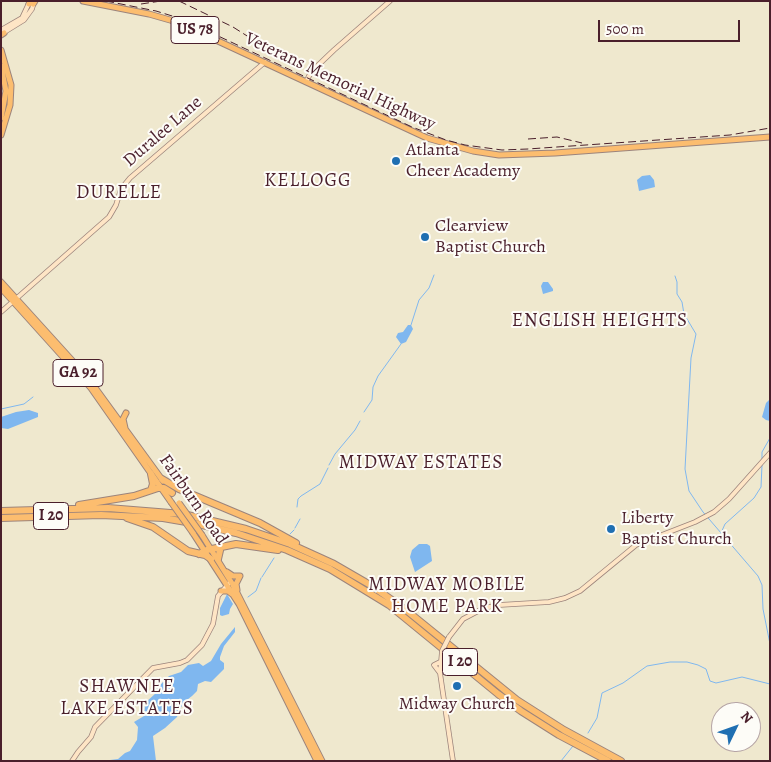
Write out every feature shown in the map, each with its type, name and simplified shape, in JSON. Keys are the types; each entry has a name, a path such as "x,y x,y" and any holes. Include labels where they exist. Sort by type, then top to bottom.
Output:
{"highway":[{"path":"151,474 153,485 151,490"},
{"path":"162,479 179,489 260,523 316,559"},
{"path":"38,510 116,499 160,488 170,495 174,489 179,489"},
{"name":"I 20","path":"1,511 115,508 183,514 246,529 284,541 389,605 521,711 559,735 608,761"},
{"path":"101,515 150,525 188,551 205,551 236,544 278,550 316,559"},
{"name":"I 20","path":"1,518 101,515 163,518 218,528 316,559 355,575 396,602 502,689 564,730 621,761"},
{"path":"205,551 214,559 221,546"}],"main road":[{"name":"Veterans Memorial Highway","path":"83,1 169,19 427,138 473,151 499,154 555,153 770,137"},
{"path":"1,50 9,74 11,97 1,135"},
{"path":"1,66 6,91 1,118"},
{"path":"1,81 3,73"},
{"name":"Fairburn Road","path":"1,282 91,388 160,488"},
{"name":"Fairburn Road","path":"1,288 15,300 88,378 162,479 205,551 225,570 226,586"},
{"path":"126,413 123,419 126,431"},
{"name":"Fairburn Road","path":"170,495 202,534 205,551"},
{"name":"Fairburn Road","path":"214,559 226,586 236,595 287,689 322,761"},
{"path":"225,570 233,576 240,576 236,584 236,595 230,592 226,586"},
{"name":"Fairburn Road","path":"236,595 318,761"},
{"path":"274,675 284,690 287,689"}],"street":[{"path":"306,82 312,72 329,55 390,1"},
{"path":"2,33 24,20 30,14 32,2"},
{"name":"Duralee Lane","path":"1,312 108,216 116,205 121,189 130,178 265,62"},
{"path":"453,761 440,662 449,637 463,619 484,608 499,605 549,602 565,598 580,591 636,545 695,522 714,512 729,499 770,453"},
{"path":"72,761 91,737 95,727 153,668 180,663 194,655 213,627 218,596 226,586"}],"water":[{"path":"650,175 654,180 655,187 639,191 637,180 642,176"},
{"path":"543,282 548,282 553,291 543,294 541,286"},
{"path":"408,325 411,325 413,329 406,342 401,344 396,337"},
{"path":"770,399 770,421 762,417 766,403"},
{"path":"29,410 38,413 38,417 8,429 1,428 1,417"},
{"path":"419,544 430,546 432,561 415,572 410,557 412,550"},
{"path":"227,594 233,604 229,614 222,616 220,615 220,608"},
{"path":"235,627 235,632 224,646 220,657 220,660 224,663 224,669 211,682 205,681 198,684 197,691 183,703 177,717 153,736 156,761 102,761 118,759 130,751 137,740 138,727 134,722 144,716 145,703 156,693 158,687 169,676 181,672 188,665 199,663 203,666 211,661 221,644"}],"waterway":[{"path":"411,325 419,300 429,288 434,275"},
{"path":"675,276 677,294 682,302 684,314 696,334 691,358 685,469 689,491 703,512 758,576 762,585 763,609 770,644"},
{"path":"364,412 372,400 373,387 378,376 401,344"},
{"path":"1,409 24,404 33,397"},
{"path":"329,465 360,421"},
{"path":"762,461 762,452 770,438"},
{"path":"721,533 725,524 754,498 761,487 762,465"},
{"path":"297,507 298,499 320,484 328,468"},
{"path":"295,528 300,519"},
{"path":"290,534 294,530"},
{"path":"262,577 274,558"},
{"path":"248,597 256,591 261,578"},
{"path":"770,652 770,662"},
{"path":"588,733 597,718 602,693 623,683 647,666 670,662 687,662 706,669 710,681 716,683 742,677 770,684"},
{"path":"561,761 573,746"}],"railway":[{"path":"106,1 156,11 182,19 412,127 465,145 502,150 528,149 730,135 770,128"},
{"path":"141,4 161,1"},
{"path":"179,1 233,27 266,48"},
{"path":"528,139 557,137 582,143"}],"place":[{"name":"Atlanta Cheer Academy","path":"396,161"},
{"name":"Clearview Baptist Church","path":"425,237"},
{"name":"Liberty Baptist Church","path":"611,529"},
{"name":"Midway Church","path":"457,686"}],"district":[{"name":"KELLOGG","path":"308,181"},
{"name":"DURELLE","path":"119,193"},
{"name":"ENGLISH HEIGHTS","path":"600,321"},
{"name":"MIDWAY ESTATES","path":"421,463"},
{"name":"MIDWAY MOBILE HOME PARK","path":"447,596"},
{"name":"SHAWNEE LAKE ESTATES","path":"127,698"}]}
